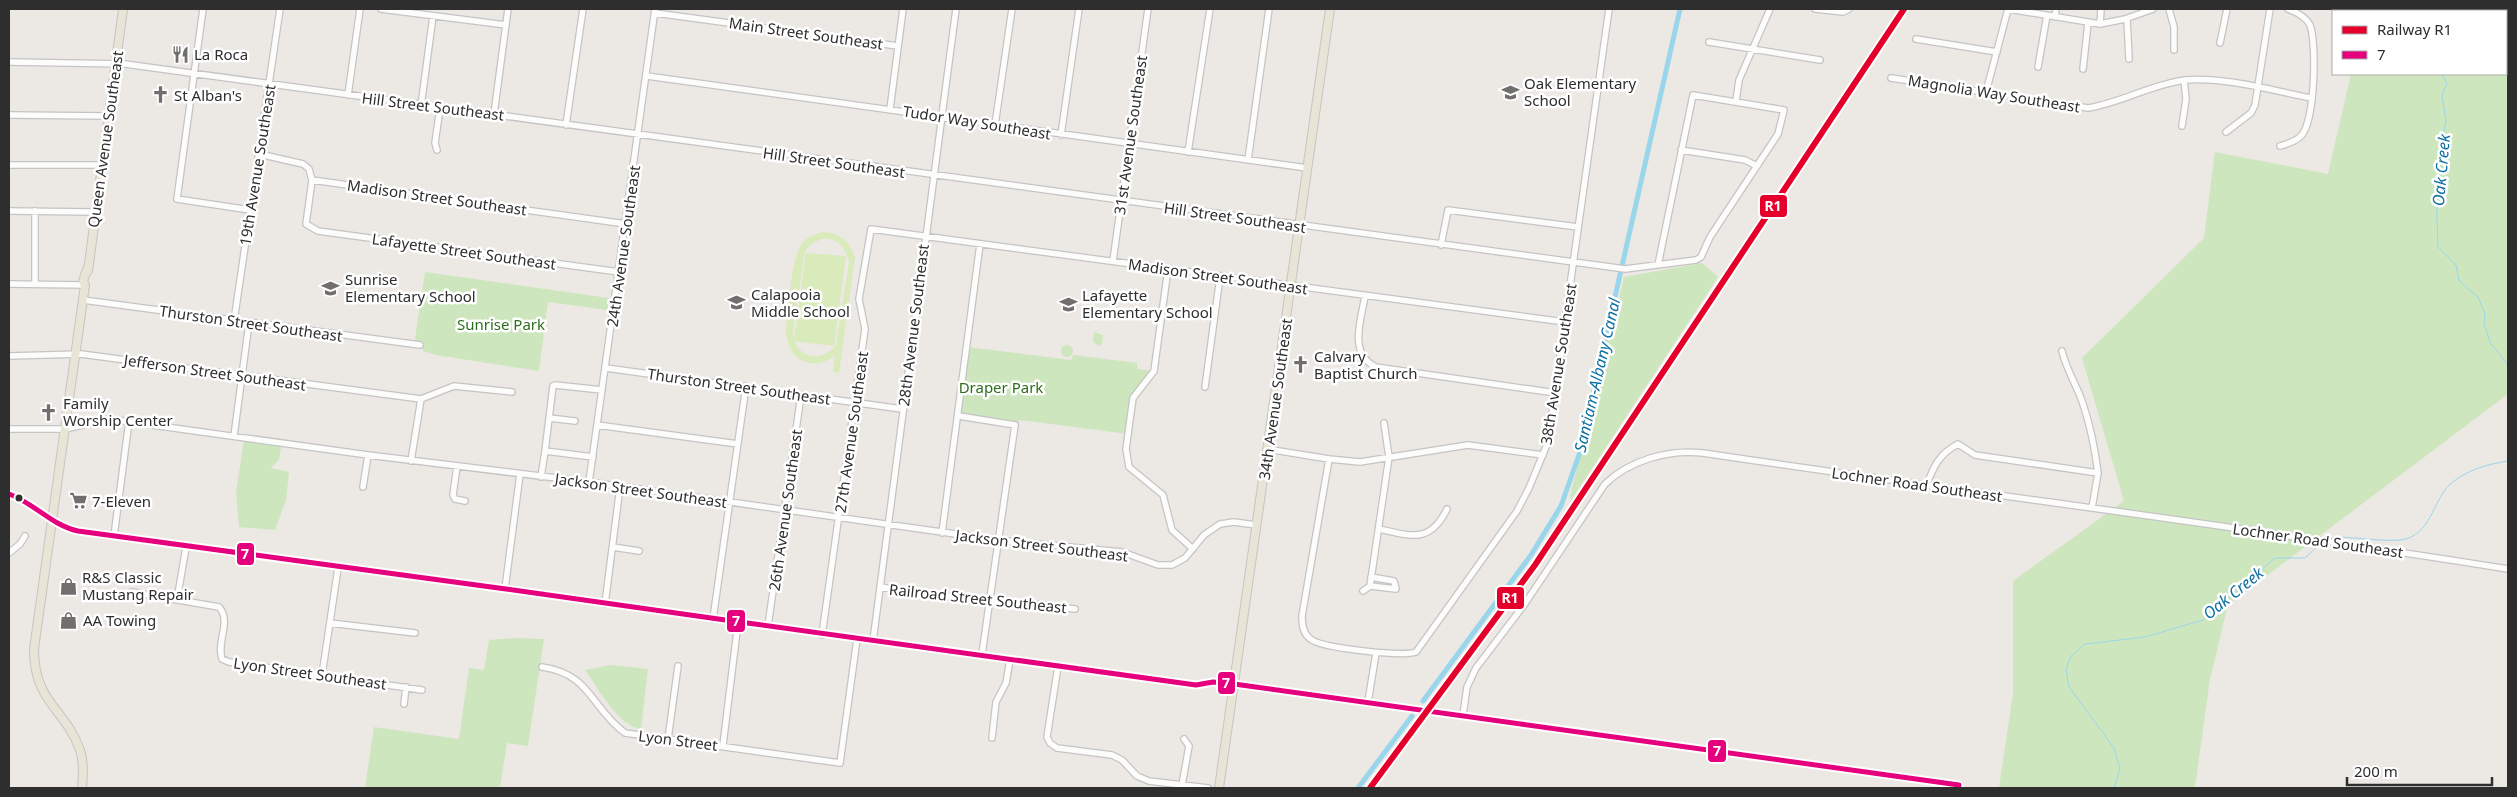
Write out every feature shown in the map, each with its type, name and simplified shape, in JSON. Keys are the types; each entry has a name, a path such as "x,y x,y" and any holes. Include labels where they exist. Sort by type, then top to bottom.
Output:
{"main road":[{"name":"Queen Avenue Southeast","path":"82,788 83,768 79,749 68,728 44,696 37,678 34,649 82,300 85,284 88,281 87,269 123,9"},
{"name":"34th Avenue Southeast","path":"1219,788 1330,9"}],"street":[{"path":"203,9 177,200 250,210"},
{"name":"19th Avenue Southeast","path":"234,321 280,9"},
{"path":"348,95 360,9"},
{"path":"381,9 506,25"},
{"path":"494,114 508,9"},
{"path":"566,125 582,9"},
{"path":"890,109 904,9"},
{"name":"28th Avenue Southeast","path":"873,641 956,9"},
{"path":"995,125 1012,9"},
{"path":"1061,134 1079,9"},
{"name":"31st Avenue Southeast","path":"1113,261 1148,9"},
{"path":"1188,152 1210,9"},
{"path":"1248,160 1269,9"},
{"name":"38th Avenue Southeast","path":"1376,653 1408,655 1416,652 1507,527 1529,488 1548,442 1609,9"},
{"path":"1658,265 1693,95 1736,101 1739,80 1770,9"},
{"path":"1815,9 1843,12 1849,9"},
{"path":"1986,92 2009,9 2100,24 2127,19 2153,9"},
{"path":"2055,17 2056,9"},
{"path":"2100,24 2102,9"},
{"path":"2169,9 2174,27 2174,50"},
{"path":"2220,43 2227,9"},
{"path":"2226,132 2251,113 2255,105 2270,9"},
{"path":"2280,146 2293,142 2302,135 2311,98 2316,61 2309,24 2303,16 2288,9"},
{"name":"Main Street Southeast","path":"655,11 898,46"},
{"name":"24th Avenue Southeast","path":"589,482 655,11"},
{"path":"2038,67 2047,15"},
{"path":"421,106 433,16"},
{"path":"2127,19 2129,59"},
{"path":"2083,69 2088,23"},
{"path":"1916,39 1997,52"},
{"path":"1709,42 1820,60"},
{"name":"Hill Street Southeast","path":"9,62 116,63 1121,202 1625,269 1696,260 1701,257 1710,237 1778,134 1784,110 1736,101"},
{"name":"Tudor Way Southeast","path":"647,76 1307,168"},
{"name":"Magnolia Way Southeast","path":"1891,78 2088,108 2104,105 2184,80 2216,80 2311,98"},
{"path":"2182,126 2186,99 2184,80"},
{"path":"437,150 435,143 440,108"},
{"path":"9,115 108,116"},
{"path":"1682,150 1745,160 1757,166"},
{"path":"259,154 303,164 309,169 312,180"},
{"path":"9,165 102,165"},
{"name":"Madison Street Southeast","path":"312,180 626,224"},
{"name":"Lafayette Street Southeast","path":"312,180 306,220 309,227 318,231 619,272"},
{"path":"1441,245 1448,210 1578,227"},
{"path":"9,211 95,212"},
{"path":"35,211 35,284"},
{"name":"Madison Street Southeast","path":"871,229 1565,322"},
{"name":"27th Avenue Southeast","path":"822,635 865,329 859,299 871,229"},
{"path":"942,533 959,416 980,244"},
{"path":"1168,269 1154,371 1133,398 1126,449 1129,466 1163,495 1172,530 1193,549"},
{"path":"1206,387 1220,277"},
{"path":"9,284 85,284"},
{"path":"1365,296 1358,340 1362,358 1376,367 1556,393"},
{"name":"Thurston Street Southeast","path":"82,300 420,346"},
{"path":"234,436 249,323"},
{"path":"2062,351 2082,402 2096,454 2098,473 2092,508"},
{"name":"Jefferson Street Southeast","path":"9,356 75,356 81,354 421,399"},
{"name":"Thurston Street Southeast","path":"606,368 902,409"},
{"path":"541,476 555,385 602,390"},
{"path":"411,461 421,399 454,386 512,392"},
{"path":"713,619 728,502 746,386"},
{"name":"26th Avenue Southeast","path":"768,626 801,394"},
{"path":"959,416 1015,425 982,654"},
{"name":"Jackson Street Southeast","path":"9,429 64,429 109,418 411,461 589,482 942,533 1122,552 1158,565 1178,562 1193,549 1204,535 1220,524 1234,522 1256,525"},
{"path":"549,418 575,421"},
{"path":"114,536 129,421"},
{"path":"1370,586 1389,457 1384,423"},
{"path":"597,425 738,444"},
{"path":"1926,486 1936,462 1945,451 1958,444 1975,454 2098,473"},
{"path":"1267,449 1360,462 1468,445 1543,455"},
{"path":"544,451 592,457"},
{"name":"Lochner Road Southeast","path":"1463,715 1467,687 1476,668 1524,605 1605,484 1613,476 1639,462 1666,454 1694,452 1926,486 2345,542 2508,569"},
{"path":"363,487 368,455"},
{"path":"1329,459 1316,542 1310,561 1302,624 1308,637 1317,643 1376,653 1368,702"},
{"path":"457,466 453,495 455,499 465,501"},
{"path":"505,589 520,474"},
{"path":"606,604 620,487"},
{"path":"9,494 24,500 52,521 71,530 338,568 505,589 822,635 982,654 1010,660 1196,685 1213,682 1234,684 1368,702 1958,786"},
{"path":"1379,529 1414,536 1426,534 1436,529 1447,509"},
{"path":"9,553 20,544 25,536"},
{"path":"177,600 186,547"},
{"path":"613,547 639,551"},
{"path":"322,675 338,568"},
{"path":"1362,591 1370,586 1393,590 1396,586 1394,581 1371,577"},
{"name":"Railroad Street Southeast","path":"880,587 989,602 1020,602 1075,609"},
{"name":"Lyon Street Southeast","path":"132,592 219,607 224,612 219,650 222,659 422,690"},
{"path":"330,623 415,633"},
{"path":"723,745 738,623"},
{"name":"Lyon Street","path":"542,667 571,675 616,726 625,732 840,763 857,639"},
{"path":"992,738 996,702 1006,683 1010,660"},
{"path":"668,739 678,666"},
{"path":"1058,666 1047,737 1050,743 1057,748 1112,755 1122,760 1137,776 1149,782 1208,788"},
{"path":"404,704 406,687"},
{"path":"1182,785 1189,746 1184,739"}],"green space":[{"path":"2508,9 2508,394 2228,605 2210,679 2195,788 1999,788 2013,694 2013,581 2124,501 2082,358 2204,238 2215,152 2328,174 2351,75 2507,75 2507,10 2422,10"},
{"path":"825,232 836,235 844,240 855,257 839,373 833,372 835,356 826,361 809,363 795,355 787,340 786,330 793,270 799,248 809,237","holes":["824,238 834,240 841,245 846,252 849,262 836,345 823,355 816,356 809,355 798,347 794,340 793,331 805,251 811,244"]},
{"path":"806,253 846,256 834,346 794,341"},
{"path":"1702,263 1718,277 1570,502 1624,277"},
{"name":"Sunrise Park","path":"425,272 616,299 614,311 548,302 539,371 436,355 423,351 423,345 414,345"},
{"path":"1094,332 1103,335 1102,344 1099,346 1093,342"},
{"path":"1067,345 1073,351 1067,357 1061,351"},
{"name":"Draper Park","path":"968,347 1071,360 1073,355 1137,363 1137,369 1154,371 1133,398 1128,434 1020,420 1015,425 959,416"},
{"path":"244,440 281,447 279,460 271,468 289,472 286,500 275,530 239,527 236,493"},
{"path":"514,638 544,639 528,746 507,743 500,788 365,788 374,727 459,739 469,668 484,670 489,640"},
{"path":"611,665 648,669 641,729 633,727 617,714 585,670"}],"waterway":[{"name":"Santiam-Albany Canal","path":"1423,701 1531,555 1561,506 1580,452 1680,9"},
{"name":"Oak Creek","path":"2442,75 2447,83 2442,96 2446,121 2442,141 2443,168 2436,188 2438,247 2456,265 2459,281 2478,297 2485,314 2484,324 2491,344 2508,365"},
{"name":"Oak Creek","path":"2331,539 2337,537 2383,540 2406,539 2415,535 2428,521 2447,487 2454,481 2480,468 2508,461"},
{"name":"Oak Creek","path":"2114,788 2120,769 2114,748 2069,687 2066,669 2071,656 2085,644 2145,637 2203,620 2275,558 2305,558 2322,542"},
{"name":"Santiam-Albany Canal","path":"1358,788 1412,716"}],"rail line":[{"name":"R1","path":"1370,788 1535,565 1904,9"}],"transit line":[{"name":"7","path":"9,494 27,503 59,524 78,531 1196,685 1213,682 1234,684 1959,785 1958,788"}],"place":[{"name":"La Roca","path":"180,54"},
{"name":"Oak Elementary School","path":"1510,92"},
{"name":"St Alban's","path":"160,95"},
{"name":"Sunrise Elementary School","path":"331,288"},
{"name":"Calapooia Middle School","path":"737,303"},
{"name":"Lafayette Elementary School","path":"1068,304"},
{"name":"Calvary Baptist Church","path":"1300,365"},
{"name":"Family Worship Center","path":"49,412"},
{"name":"7-Eleven","path":"78,501"},
{"name":"R&S Classic Mustang Repair","path":"68,586"},
{"name":"AA Towing","path":"69,620"}]}
